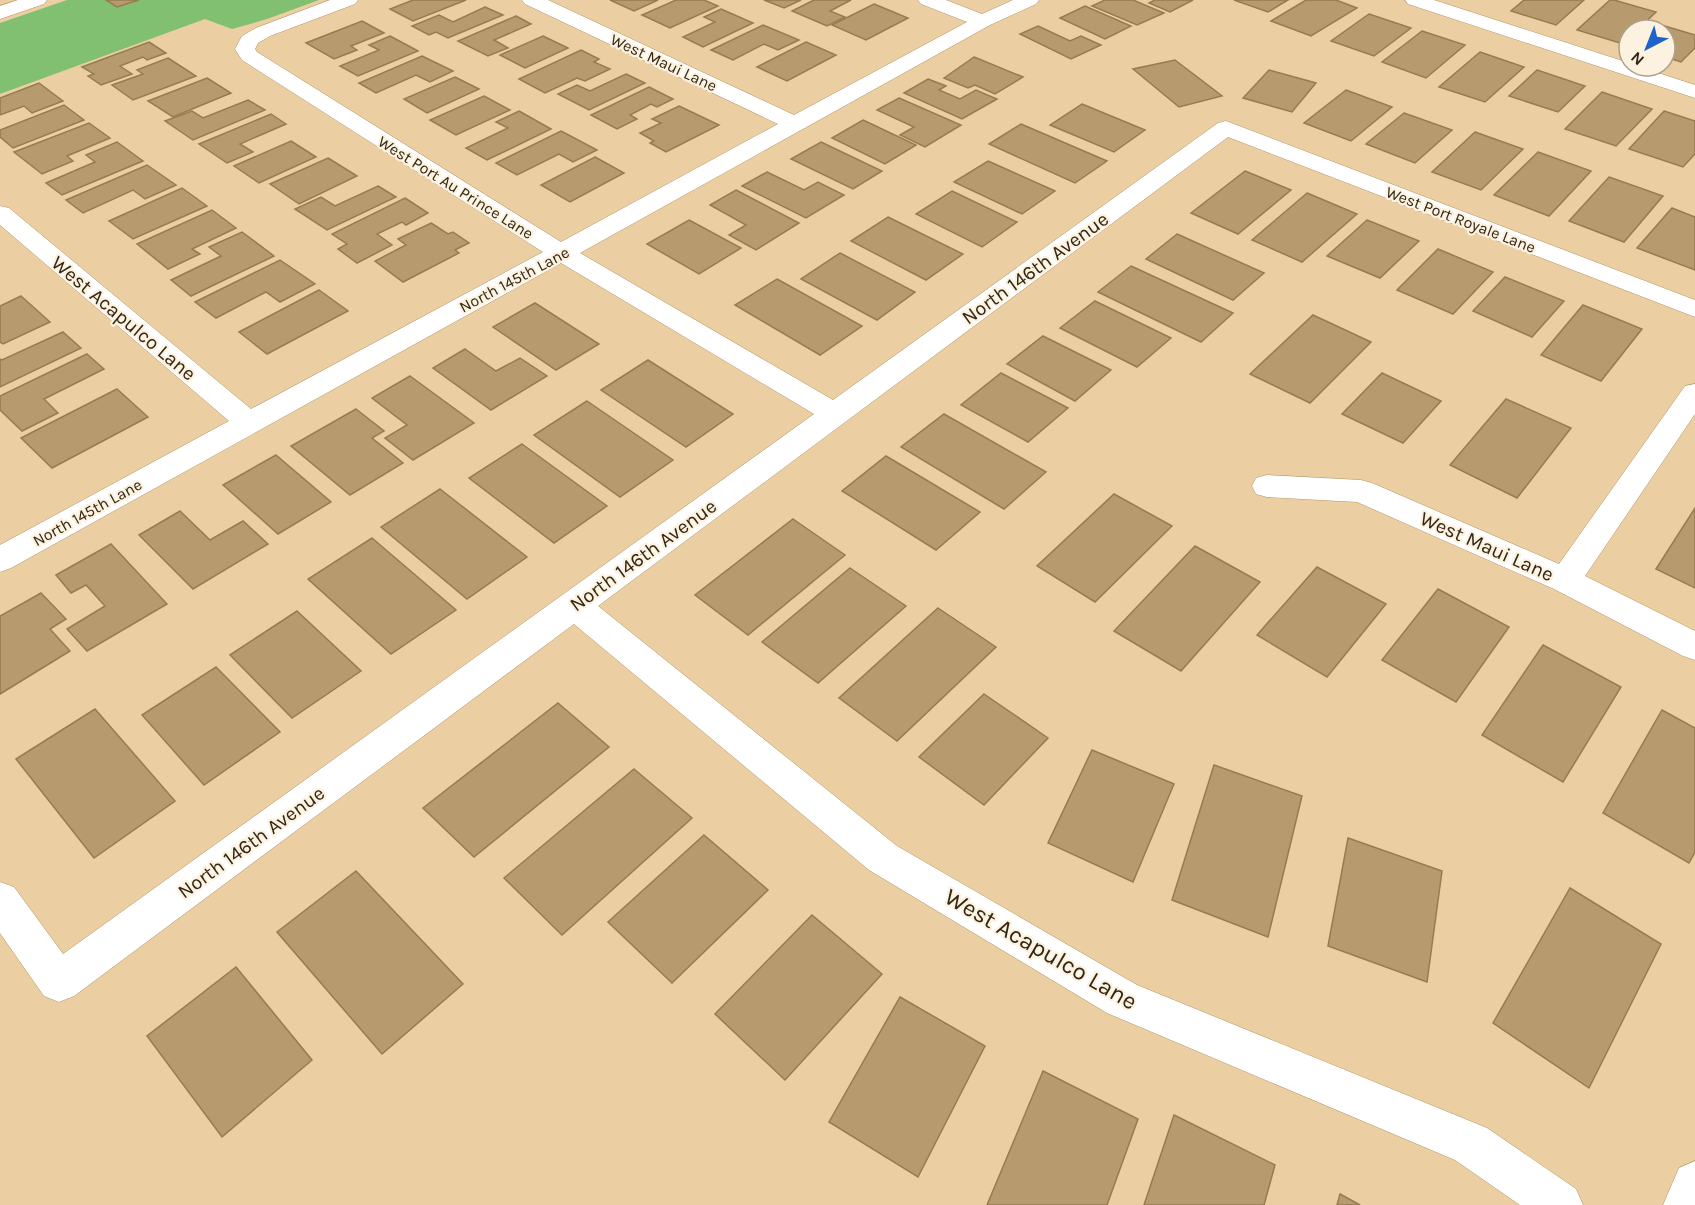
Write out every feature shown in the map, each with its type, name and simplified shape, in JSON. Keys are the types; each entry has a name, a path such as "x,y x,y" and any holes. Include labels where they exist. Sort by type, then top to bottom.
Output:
{"street":[{"path":"0,13 37,0"},
{"name":"West Port Au Prince Lane","path":"348,0 263,32 249,40 245,49 249,56 562,253 835,414"},
{"name":"West Maui Lane","path":"532,0 795,124"},
{"path":"928,0 983,21"},
{"name":"North 145th Lane","path":"0,560 983,21 1029,0"},
{"path":"1415,0 1695,92"},
{"name":"West Port Royale Lane","path":"1226,128 1695,309"},
{"name":"North 146th Avenue","path":"0,900 59,982 1226,128"},
{"name":"West Acapulco Lane","path":"0,213 248,422"},
{"path":"1565,580 1695,393"},
{"name":"West Maui Lane","path":"1267,486 1361,490 1565,580 1695,647"},
{"name":"West Acapulco Lane","path":"574,605 883,858 1122,999 1471,1144 1560,1205"},
{"path":"1686,1205 1695,1184"}],"green space":[{"path":"67,0 319,0 232,29 205,19 0,94 0,23"}],"building":[{"path":"106,0 139,0 117,7"},
{"path":"413,0 466,0 413,21 390,9"},
{"path":"610,0 658,0 634,11"},
{"path":"676,0 704,0 718,6 670,28 642,15"},
{"path":"764,0 801,0 784,8"},
{"path":"814,0 851,0 830,11 845,17 827,26 792,11"},
{"path":"1105,0 1133,0 1164,13 1137,25 1092,6"},
{"path":"1155,0 1193,0 1170,12 1149,3"},
{"path":"1234,0 1288,0 1268,12"},
{"path":"1306,0 1336,0 1357,8 1311,36 1271,21"},
{"path":"1524,0 1584,0 1556,25 1511,11"},
{"path":"1610,0 1656,12 1650,18 1617,18 1617,42 1577,30"},
{"path":"874,4 908,18 866,40 832,25"},
{"path":"1085,6 1131,26 1105,39 1060,18"},
{"path":"485,7 503,15 448,38 436,32 429,35 412,26 439,15 453,22"},
{"path":"721,9 753,23 703,47 683,37 715,22 704,17"},
{"path":"1369,14 1411,28 1374,56 1331,41"},
{"path":"516,16 531,24 494,40 508,48 488,56 458,41"},
{"path":"362,21 384,33 351,46 357,50 334,59 306,43"},
{"path":"763,25 799,40 778,50 764,44 733,60 711,50"},
{"path":"1038,26 1070,41 1081,36 1101,45 1071,59 1020,34"},
{"path":"1677,30 1695,35 1695,48 1681,62 1677,61"},
{"path":"1422,31 1465,45 1426,78 1382,62"},
{"path":"390,36 418,51 358,76 340,66 379,50 369,45"},
{"path":"543,36 568,48 525,68 500,55"},
{"path":"149,42 166,53 147,60 143,57 120,66 132,74 101,85 88,76 94,74 82,67"},
{"path":"806,42 836,55 787,81 757,67"},
{"path":"581,50 599,59 594,62 610,69 585,81 577,78 545,93 519,79"},
{"path":"1480,52 1524,67 1485,102 1439,87"},
{"path":"422,56 453,71 430,82 416,75 376,93 359,83"},
{"path":"974,57 1023,77 995,94 975,85 968,88 944,78"},
{"path":"168,58 196,76 133,100 112,85 143,74 137,70"},
{"path":"1175,60 1222,96 1179,107 1133,69"},
{"path":"1269,70 1316,83 1292,112 1243,98"},
{"path":"1537,70 1585,86 1558,112 1509,96"},
{"path":"626,74 645,83 589,110 558,94 577,85 590,91"},
{"path":"455,77 479,89 427,113 404,99"},
{"path":"207,78 231,93 173,117 148,101"},
{"path":"928,79 946,86 939,90 960,99 976,90 997,99 962,119 904,93"},
{"path":"39,83 63,101 32,113 24,106 0,115 0,98"},
{"path":"649,87 673,99 657,107 651,104 630,115 637,119 617,129 591,115"},
{"path":"1346,90 1392,107 1351,141 1304,123"},
{"path":"1602,92 1652,109 1616,146 1565,129"},
{"path":"484,96 510,110 456,135 430,120"},
{"path":"899,98 961,125 925,147 900,135 914,127 877,110"},
{"path":"248,100 265,110 193,140 165,121 192,111 203,118"},
{"path":"1082,104 1145,130 1114,152 1050,125"},
{"path":"64,105 84,120 13,148 0,137 0,130"},
{"path":"679,106 719,125 666,152 650,143 654,141 640,133 661,123 652,119"},
{"path":"519,111 551,129 487,160 466,148 508,128 496,122"},
{"path":"1664,111 1695,121 1695,154 1683,167 1629,149"},
{"path":"1404,113 1452,130 1415,163 1366,144"},
{"path":"271,114 286,124 240,144 253,152 227,163 199,144"},
{"path":"863,120 916,145 885,164 832,138"},
{"path":"89,123 110,138 67,156 73,161 42,174 14,152"},
{"path":"1021,124 1107,161 1075,183 989,144"},
{"path":"561,131 597,150 573,162 559,154 517,175 496,163"},
{"path":"1475,132 1523,149 1481,190 1432,172"},
{"path":"291,141 316,157 259,183 234,166"},
{"path":"117,142 143,161 62,195 46,183 95,162 86,155"},
{"path":"821,142 882,171 853,189 791,159"},
{"path":"1538,152 1591,171 1549,216 1494,195"},
{"path":"595,157 624,173 570,202 541,185"},
{"path":"328,158 357,176 299,204 270,184"},
{"path":"988,161 1055,191 1022,214 954,182"},
{"path":"147,165 176,185 145,199 133,190 83,213 66,200"},
{"path":"1245,171 1291,190 1238,234 1191,213"},
{"path":"767,172 804,190 818,182 844,195 806,218 742,186"},
{"path":"1609,177 1663,196 1624,242 1569,221"},
{"path":"378,186 396,197 327,230 295,209 321,197 335,206"},
{"path":"182,188 207,206 133,239 109,221"},
{"path":"736,190 799,223 756,250 729,235 746,225 710,205"},
{"path":"952,191 1017,222 982,247 916,214"},
{"path":"1307,193 1357,214 1302,262 1252,240"},
{"path":"405,198 428,213 406,225 402,222 377,234 392,245 357,263 338,249 347,244 332,234"},
{"path":"1672,208 1695,217 1695,270 1637,248"},
{"path":"212,210 236,228 192,249 200,254 168,269 137,244"},
{"path":"888,217 963,254 926,280 851,241"},
{"path":"689,220 741,248 699,274 647,244"},
{"path":"1367,220 1419,241 1380,278 1327,256"},
{"path":"431,223 448,234 453,232 469,243 455,250 459,253 403,282 375,261 406,245 398,239"},
{"path":"242,232 274,256 191,296 171,280 221,256 209,247"},
{"path":"1177,234 1264,273 1233,300 1146,259"},
{"path":"1438,249 1493,272 1453,314 1397,290"},
{"path":"840,253 915,292 877,320 801,279"},
{"path":"280,260 315,284 280,302 266,292 216,318 195,302"},
{"path":"1131,266 1233,313 1201,342 1098,292"},
{"path":"1505,277 1564,301 1532,337 1473,311"},
{"path":"777,279 862,326 820,355 735,305"},
{"path":"319,290 348,311 267,354 239,332"},
{"path":"21,296 50,322 3,344 0,342 0,306"},
{"path":"1095,301 1171,338 1137,367 1060,328"},
{"path":"535,303 599,344 556,370 493,327"},
{"path":"1583,305 1642,329 1601,381 1541,355"},
{"path":"1313,315 1371,342 1310,403 1250,374"},
{"path":"63,332 81,348 0,387 0,359"},
{"path":"1043,336 1111,370 1075,401 1007,364"},
{"path":"465,349 496,371 520,358 547,376 491,410 433,368"},
{"path":"87,354 104,369 44,399 58,413 22,431 0,410 0,396"},
{"path":"648,360 733,414 686,447 601,390"},
{"path":"1001,373 1068,408 1028,442 961,405"},
{"path":"1382,373 1441,401 1403,443 1342,414"},
{"path":"410,376 474,423 413,460 385,438 407,425 372,398"},
{"path":"117,389 148,417 52,468 21,438"},
{"path":"1506,399 1571,428 1517,498 1450,465"},
{"path":"587,401 673,460 620,497 534,435"},
{"path":"356,409 384,431 372,438 403,463 350,495 291,446"},
{"path":"944,414 1046,472 1004,509 901,447"},
{"path":"522,444 607,506 554,543 469,478"},
{"path":"276,455 331,502 278,534 223,485"},
{"path":"886,456 980,512 936,550 842,491"},
{"path":"440,489 527,557 467,599 381,527"},
{"path":"1114,494 1172,526 1095,602 1037,566"},
{"path":"1695,508 1695,588 1656,569"},
{"path":"180,511 210,540 243,521 268,544 193,589 139,535"},
{"path":"793,519 845,555 748,635 695,595"},
{"path":"372,538 456,610 391,654 308,579"},
{"path":"111,544 167,604 87,651 67,629 105,606 86,585 71,593 56,575"},
{"path":"1195,546 1260,582 1181,671 1114,631"},
{"path":"1317,567 1386,604 1327,677 1257,635"},
{"path":"850,568 906,606 818,683 762,642"},
{"path":"1438,589 1509,627 1456,702 1382,660"},
{"path":"41,593 66,619 50,629 70,651 0,694 0,616"},
{"path":"938,608 996,647 897,741 839,698"},
{"path":"297,611 361,671 292,718 230,655"},
{"path":"1543,645 1621,687 1563,782 1482,735"},
{"path":"216,667 280,732 204,785 142,715"},
{"path":"984,694 1048,738 984,805 919,757"},
{"path":"558,703 609,747 474,857 423,808"},
{"path":"95,709 175,801 94,858 16,759"},
{"path":"1662,710 1695,728 1695,852 1689,863 1603,813"},
{"path":"1092,750 1174,784 1133,882 1048,843"},
{"path":"1214,765 1302,796 1268,937 1172,900"},
{"path":"634,769 692,818 562,935 504,878"},
{"path":"704,835 768,890 672,983 608,922"},
{"path":"1348,838 1442,871 1427,982 1328,946"},
{"path":"356,871 463,984 382,1054 277,932"},
{"path":"1570,888 1661,944 1589,1088 1493,1023"},
{"path":"812,915 882,974 785,1080 715,1014"},
{"path":"236,967 312,1060 222,1137 147,1036"},
{"path":"900,997 985,1046 918,1177 829,1122"},
{"path":"1043,1071 1138,1119 1107,1205 987,1205"},
{"path":"1174,1115 1275,1165 1264,1205 1144,1205"},
{"path":"1340,1194 1360,1205 1337,1205"}]}
